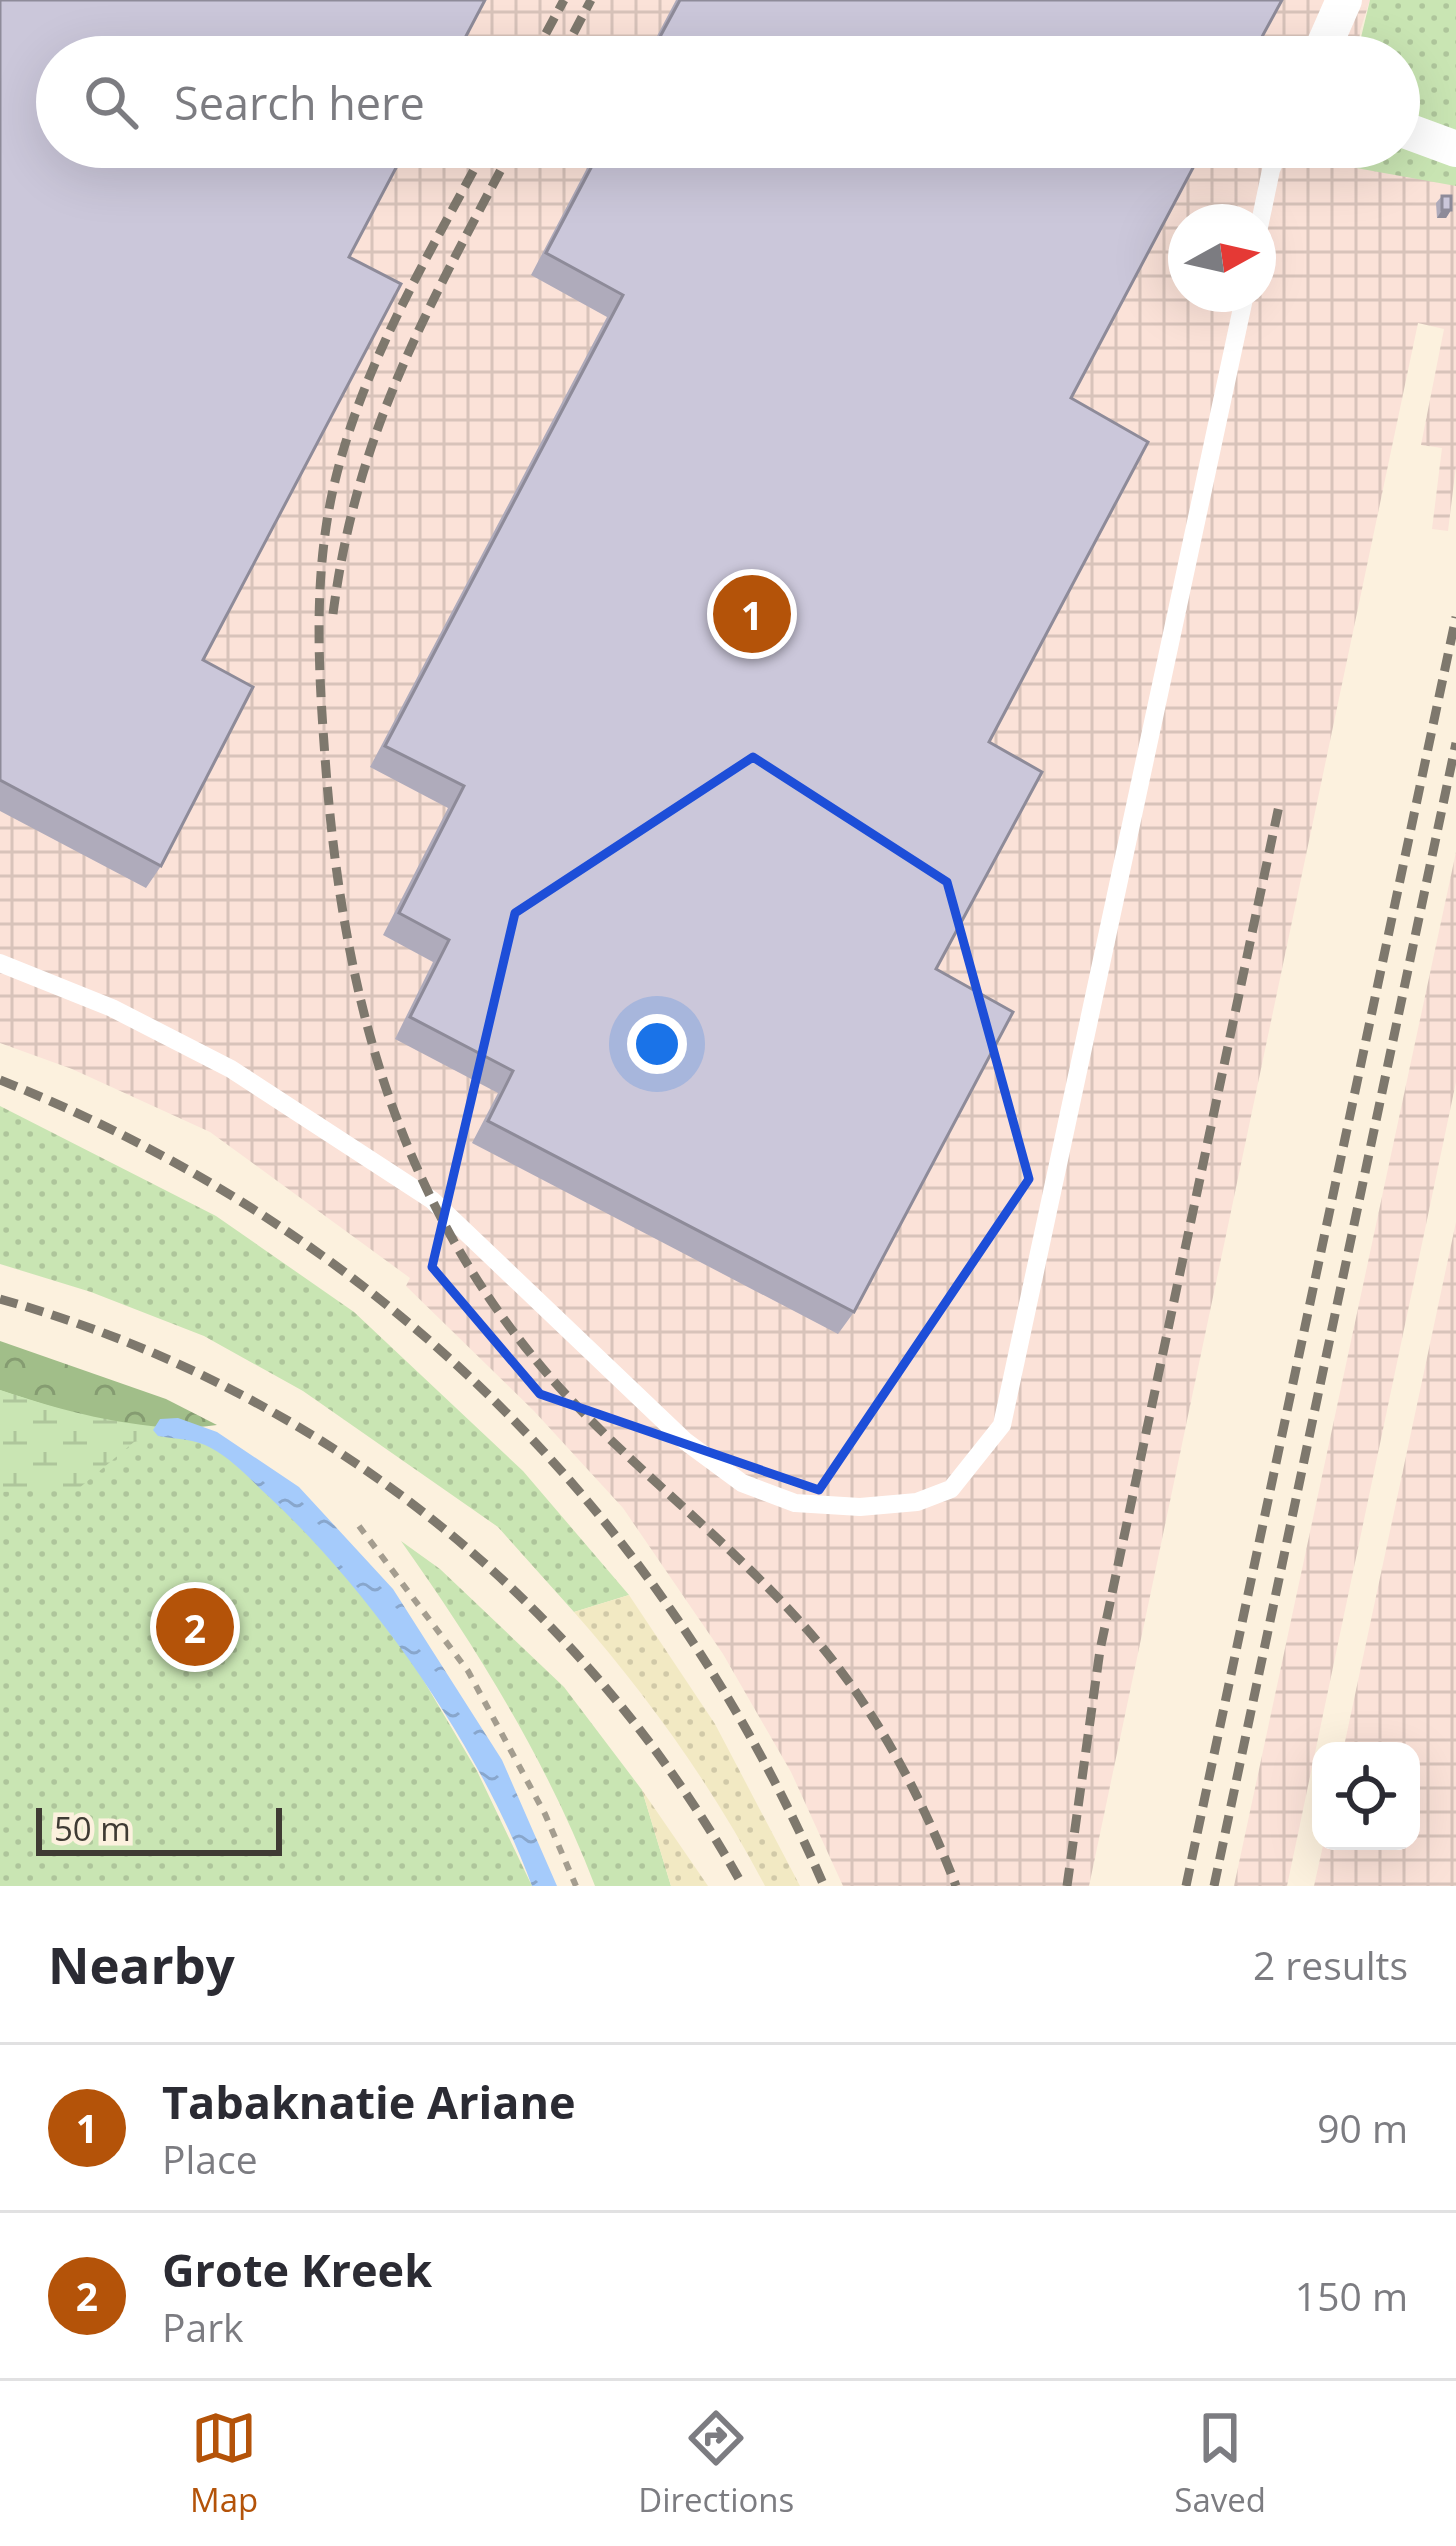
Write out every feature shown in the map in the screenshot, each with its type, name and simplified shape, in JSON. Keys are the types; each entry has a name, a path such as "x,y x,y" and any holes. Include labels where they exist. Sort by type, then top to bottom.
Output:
{"street":[{"path":"1329,36 1345,0"},
{"path":"1420,136 1456,149"}],"lane":[{"path":"1264,204 1272,168"},
{"path":"0,963 112,1008 230,1070 432,1200 685,1441 742,1483 795,1503 860,1507 916,1502 951,1489 1002,1425 1241,312"}],"path":[{"path":"359,1526 468,1671 545,1814 576,1886"}],"highlighted area":[{"path":"753,757 947,882 1029,1179 819,1490 540,1394 432,1267 515,913"}],"shaded area":[{"path":"0,0 1370,0 1360,36 36,36 36,168 1420,168 1420,139 1456,126 1456,466 1448,531 1432,529 1442,448 1421,445 1444,329 1418,323 1089,1886 843,1886 791,1772 723,1654 623,1508 534,1411 406,1286 410,1278 210,1132 72,1069 0,1043"},
{"path":"1456,852 1456,1082 1317,1742 1312,1742 1312,1767 1287,1886 1234,1886"},
{"path":"1456,1222 1456,1886 1314,1886 1322,1850 1420,1850 1420,1742 1345,1742"}],"green space":[{"path":"1370,0 1456,0 1456,186 1356,168 1420,168 1420,36 1361,36"},
{"path":"0,1106 216,1216 354,1312 523,1471 629,1595 574,1612 498,1527 303,1391 204,1336 91,1292 0,1264"},
{"path":"0,1341 166,1399 217,1425 134,1425 80,1415 0,1390"},
{"path":"0,1351 191,1429 295,1508 411,1659 477,1771 532,1886 0,1886"},
{"path":"0,1390 94,1417 191,1429 134,1442 78,1489 0,1492"},
{"path":"401,1541 440,1569 564,1687 642,1790 671,1886 595,1886 556,1795 509,1708"}],"sand":[{"path":"629,1595 715,1724 800,1886 765,1886 678,1743 574,1612"},
{"path":"642,1790 708,1886 671,1886"}],"water":[{"path":"178,1418 217,1432 299,1487 393,1589 502,1760 557,1886 532,1886 511,1834 454,1728 421,1676 346,1578 226,1458 205,1445 158,1436 153,1430 160,1419"}],"building":[{"path":"0,0 485,0 466,36 36,36 36,168 396,168 349,257 401,284 203,660 253,687 161,866 0,780"},
{"path":"680,0 1282,0 1262,36 660,36"},
{"path":"591,168 1193,168 1174,204 1168,204 1168,215 1071,398 1148,442 989,742 1042,772 936,969 1013,1012 854,1312 488,1121 513,1071 410,1017 449,940 399,913 464,786 385,746 623,295 546,253"},
{"path":"1442,196 1451,196 1451,210 1442,210"}],"railway":[{"path":"544,36 564,0"},
{"path":"572,36 591,0"},
{"path":"475,168 421,268 363,393 335,481 323,549 319,618 325,757 346,930 364,1013 418,1171 456,1246 503,1318 587,1417 794,1615 845,1676 888,1743 956,1886"},
{"path":"333,614 344,548 378,428 425,317 502,168"},
{"path":"1186,1886 1456,617"},
{"path":"1214,1886 1456,743"},
{"path":"1067,1886 1100,1650 1280,801"},
{"path":"0,1080 137,1142 265,1217 384,1303 493,1400 592,1507 681,1624 758,1751 824,1886"},
{"path":"0,1299 117,1338 228,1388 332,1448 430,1518 521,1597 604,1685 678,1782 743,1886"}],"place":[{"name":"Tabaknatie Ariane","path":"752,614"},
{"name":"Grote Kreek","path":"195,1627"}]}
